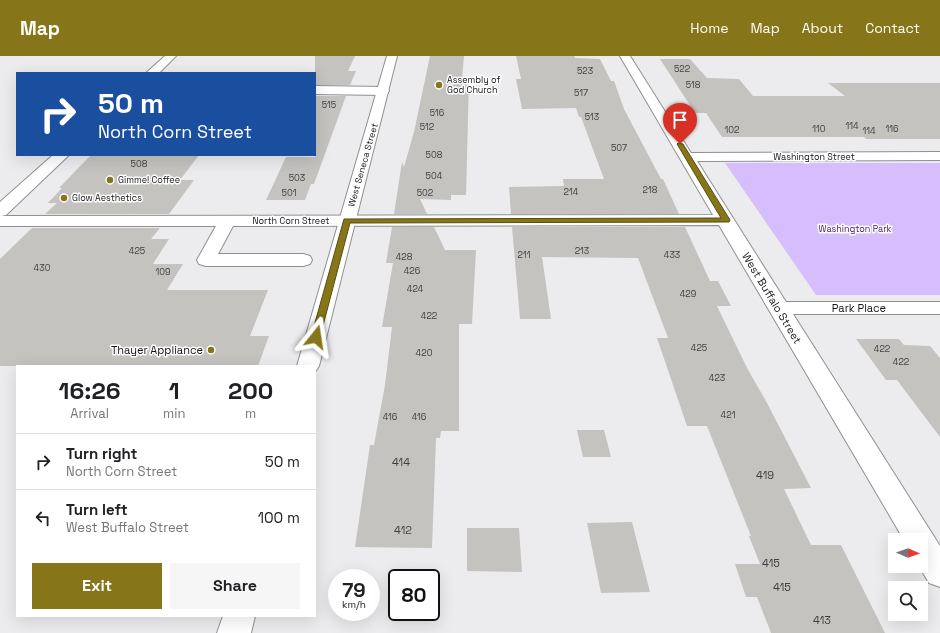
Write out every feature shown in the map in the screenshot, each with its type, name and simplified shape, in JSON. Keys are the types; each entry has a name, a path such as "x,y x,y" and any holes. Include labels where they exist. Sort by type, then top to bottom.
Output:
{"main road":[{"path":"153,72 171,56"},
{"name":"West Seneca Street","path":"308,365 392,56"},
{"name":"West Buffalo Street","path":"625,56 688,157 915,533"},
{"path":"316,90 383,91"},
{"path":"0,211 61,156"},
{"name":"Washington Street","path":"688,157 940,156"},
{"name":"North Corn Street","path":"0,221 726,220"},
{"path":"227,221 206,260 302,260"},
{"name":"Park Place","path":"778,308 940,308"},
{"name":"West Buffalo Street","path":"928,554 940,573"},
{"path":"234,633 239,617"}],"green space":[{"name":"Washington Park","path":"725,163 940,163 940,295 816,295"}],"building":[{"path":"315,56 355,56 348,71 356,71 350,85 316,85"},
{"path":"430,56 464,56 462,79 469,79 466,195 451,195 451,200 420,199 427,214 394,214 402,162 404,167 414,132"},
{"path":"516,56 574,56 575,58 600,59 611,81 614,81 624,109 661,179 663,179 679,214 511,214 509,187 564,186 563,179 604,179 581,117 579,117 576,108 522,109 516,79 521,79"},
{"path":"660,59 690,59 707,78 739,79 753,96 845,96 828,83 940,83 940,139 866,139 864,137 722,137 706,113 695,113"},
{"path":"316,96 346,96 314,184 311,184 305,200 266,200 286,157 315,157"},
{"path":"90,156 198,156 180,180 194,180 169,214 45,214 57,203 48,203 62,188 59,188"},
{"path":"392,227 434,227 445,250 476,250 472,324 459,324 459,431 441,431 440,438 436,438 432,548 355,547 370,445 374,445 385,385 392,327 382,327 393,263 386,263"},
{"path":"512,227 685,227 710,281 718,281 731,306 717,306 747,368 811,488 784,489 811,545 841,545 885,633 771,633 757,597 746,597 735,564 760,564 749,536 751,536 707,426 687,426 657,338 668,338 638,258 542,257 551,319 520,319"},
{"path":"32,228 160,228 151,239 169,239 153,264 183,264 167,290 268,290 250,336 269,336 258,365 0,366 0,259"},
{"path":"856,339 899,339 904,345 930,346 940,358 940,437 897,380 886,380"},
{"path":"577,430 604,430 611,457 583,457"},
{"path":"632,522 650,592 601,593 587,523"},
{"path":"467,528 519,528 522,572 467,571"}],"place":[{"name":"Assembly of God Church","path":"439,85"},
{"name":"Gimme! Coffee","path":"110,180"},
{"name":"Glow Aesthetics","path":"64,198"},
{"name":"Thayer Appliance","path":"211,350"}],"route":[{"path":"316,337 347,220 726,220 680,144"}]}
